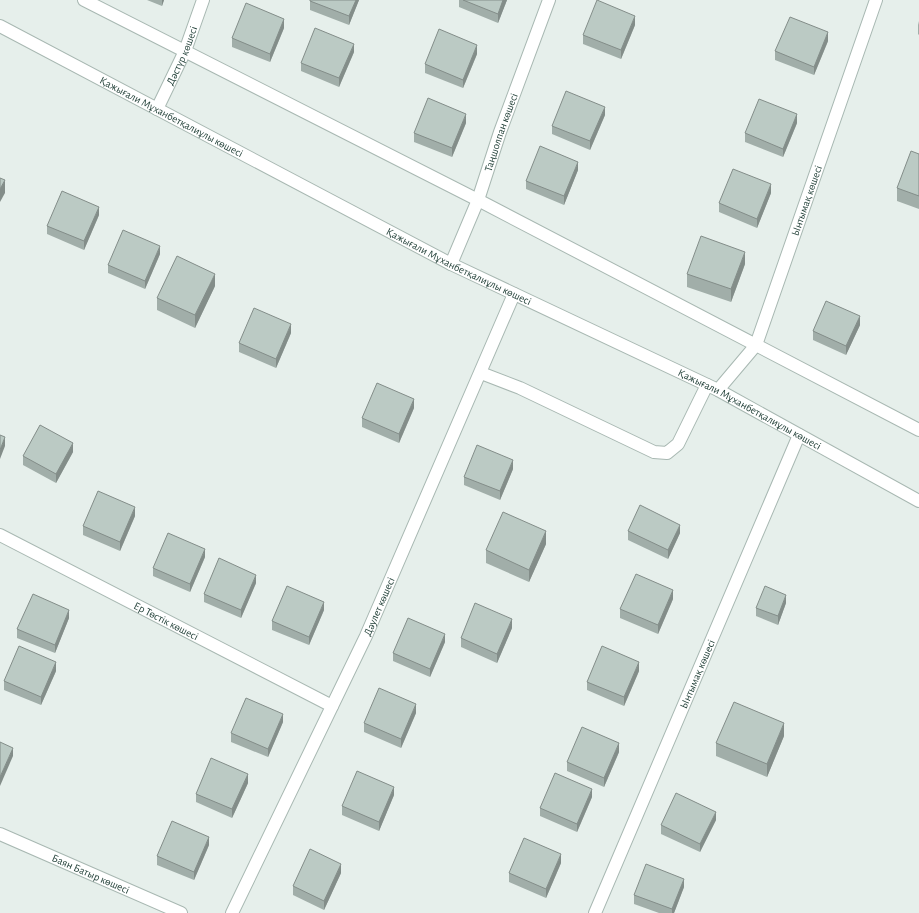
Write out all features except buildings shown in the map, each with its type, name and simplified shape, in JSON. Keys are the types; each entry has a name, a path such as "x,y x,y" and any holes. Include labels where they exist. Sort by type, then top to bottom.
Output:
{"street":[{"path":"84,0 478,200 919,430"},
{"name":"Дәстүр көшесі","path":"157,109 185,51 204,0"},
{"name":"Таңшолпан көшесі","path":"451,264 478,200 500,132 549,0"},
{"name":"Ынтымақ көшесі","path":"481,373 520,388 654,452 667,452 678,444 712,388 756,345 876,0"},
{"name":"Қажығали Мұханбетқалиұлы көшесі","path":"0,26 451,264 712,388 799,434 919,501"},
{"name":"Дәулет көшесі","path":"232,913 366,636 514,294"},
{"name":"Ынтымақ көшесі","path":"595,913 799,434"},
{"name":"Ер Төстік көшесі","path":"1,538 332,706"},
{"name":"Баян Батыр көшесі","path":"0,834 181,913"}]}
